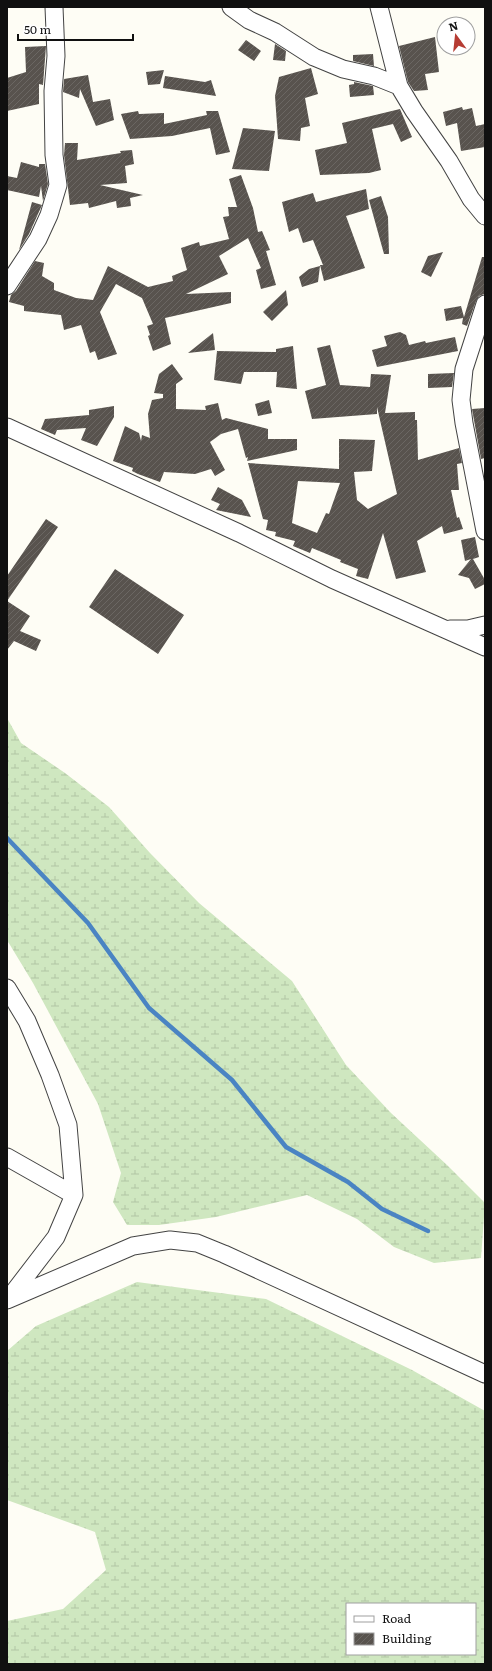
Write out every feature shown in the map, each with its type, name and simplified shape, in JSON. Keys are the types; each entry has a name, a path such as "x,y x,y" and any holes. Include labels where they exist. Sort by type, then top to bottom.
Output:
{"street":[{"path":"7,286 38,239 49,215 58,185 54,155 53,90 56,56 54,7"},
{"path":"231,7 248,20 275,32 314,57 343,69 374,76 399,86"},
{"path":"379,7 399,86 414,111 449,161 471,199 485,216"},
{"path":"485,304 464,369 461,400 485,531"},
{"path":"7,427 239,533 332,579 446,629 485,648"},
{"path":"446,629 468,629 485,625"},
{"path":"7,988 27,1022 50,1075 68,1125 74,1195 56,1237 8,1299"},
{"path":"7,1157 74,1195"},
{"path":"8,1299 133,1246 170,1240 197,1243 485,1374"}],"green space":[{"path":"7,718 21,743 65,773 109,807 150,853 199,903 292,981 346,1065 391,1113 485,1203 481,1258 434,1263 394,1247 357,1219 307,1195 216,1217 159,1225 127,1225 113,1202 121,1173 98,1104 33,983 7,940"},
{"path":"137,1282 266,1299 412,1370 485,1411 485,1664 7,1664 7,1621 63,1609 106,1570 95,1532 7,1500 7,1351 36,1326"}],"building":[{"path":"435,37 439,72 425,74 428,90 414,91 408,82 399,46"},
{"path":"246,40 261,51 254,61 238,50"},
{"path":"275,44 286,51 285,61 273,60"},
{"path":"46,46 43,85 39,84 39,104 7,111 7,78 26,72 25,47"},
{"path":"373,54 374,66 353,61 353,55"},
{"path":"311,68 318,94 305,98 310,126 301,128 300,141 278,139 275,96 279,77"},
{"path":"164,70 160,84 148,85 146,72"},
{"path":"88,75 93,102 110,99 114,120 96,126 80,89 79,98 63,92 64,79"},
{"path":"165,76 205,82 211,80 216,96 163,88"},
{"path":"354,82 373,86 374,95 350,97 349,85 354,84"},
{"path":"462,107 463,110 472,108 476,126 485,124 485,147 461,151 457,123 446,126 443,112"},
{"path":"400,109 412,137 401,142 393,124 372,129 381,170 369,173 320,175 315,150 347,143 342,123"},
{"path":"138,111 139,114 164,113 164,124 207,115 206,111 218,111 230,152 216,155 210,128 172,136 130,139 121,114"},
{"path":"243,128 275,131 269,171 232,169"},
{"path":"65,143 78,143 77,160 132,150 134,164 125,166 127,183 100,185 143,195 130,198 131,206 117,208 116,201 89,208 88,203 70,205 64,155"},
{"path":"21,162 39,167 39,164 45,164 48,184 43,201 41,186 39,197 7,190 7,176 17,178"},
{"path":"241,175 253,208 258,232 262,231 270,250 266,251 276,285 261,289 256,270 261,268 248,238 219,256 228,274 186,294 231,292 231,303 165,318 171,344 153,351 148,336 150,335 147,326 153,324 142,298 116,284 100,312 117,354 98,360 95,351 90,353 81,325 64,330 61,315 24,311 24,306 9,302 11,295 16,291 35,261 44,263 42,276 54,283 54,290 76,298 93,300 108,266 148,287 173,281 172,276 187,270 181,248 199,242 200,246 229,239 223,217 229,216 228,207 237,207 229,179"},
{"path":"366,189 369,209 346,216 365,268 324,281 320,265 323,265 313,240 303,243 298,228 289,232 282,202 313,193 316,202"},
{"path":"381,196 388,217 389,254 384,254 369,200"},
{"path":"32,202 42,205 29,234 19,250"},
{"path":"443,252 431,277 421,272 428,256"},
{"path":"482,257 485,257 485,290 484,294 479,296 476,301 467,326 462,324 463,318 446,321 444,309 461,306 464,317"},
{"path":"320,266 318,282 302,287 299,277 309,269"},
{"path":"286,290 288,305 272,321 263,312"},
{"path":"400,332 406,335 409,345 455,337 458,351 377,367 372,350 387,346 384,336"},
{"path":"213,333 215,350 188,353"},
{"path":"330,345 340,385 370,387 371,374 391,375 385,413 415,412 415,420 417,420 418,460 459,448 462,463 457,464 459,490 451,490 457,518 459,517 463,529 444,534 442,526 417,541 426,572 396,579 383,533 368,579 356,576 358,569 340,562 341,560 312,548 310,553 293,546 295,541 275,536 276,532 266,530 268,520 263,519 248,463 339,469 339,439 375,440 372,471 354,472 357,500 368,509 397,494 377,407 377,414 312,419 305,391 326,385 317,348","holes":["298,481 340,483 329,514 326,513 317,533 292,523"]},
{"path":"293,346 297,389 276,387 277,372 244,372 241,384 214,380 217,351 276,352 276,349"},
{"path":"172,364 183,379 176,384 176,409 206,410 205,406 218,403 222,420 226,418 268,429 268,439 297,439 297,450 247,461 248,457 246,458 238,429 221,434 210,442 225,470 215,476 211,469 195,474 164,472 160,482 132,471 133,468 113,461 125,426 139,433 141,441 142,435 150,438 148,414 152,400 163,398 163,394 154,393 159,374"},
{"path":"454,373 452,387 428,388 428,374"},
{"path":"269,400 272,413 258,416 255,404"},
{"path":"114,406 114,417 97,446 81,440 86,428 57,430 55,435 41,429 45,419 89,415 89,410"},
{"path":"485,408 485,458 481,459 472,409"},
{"path":"218,487 242,500 251,517 216,510 220,504 211,500"},
{"path":"46,519 58,527 7,601 7,576"},
{"path":"475,537 479,557 473,559 485,580 485,584 475,589 469,578 458,575 471,559 465,561 461,540"},
{"path":"115,569 184,615 158,654 89,607"},
{"path":"7,601 30,616 20,631 41,640 36,651 14,641 7,650"}],"waterway":[{"path":"7,838 88,923 149,1008 232,1080 286,1147 348,1182 382,1209 428,1231"}]}
